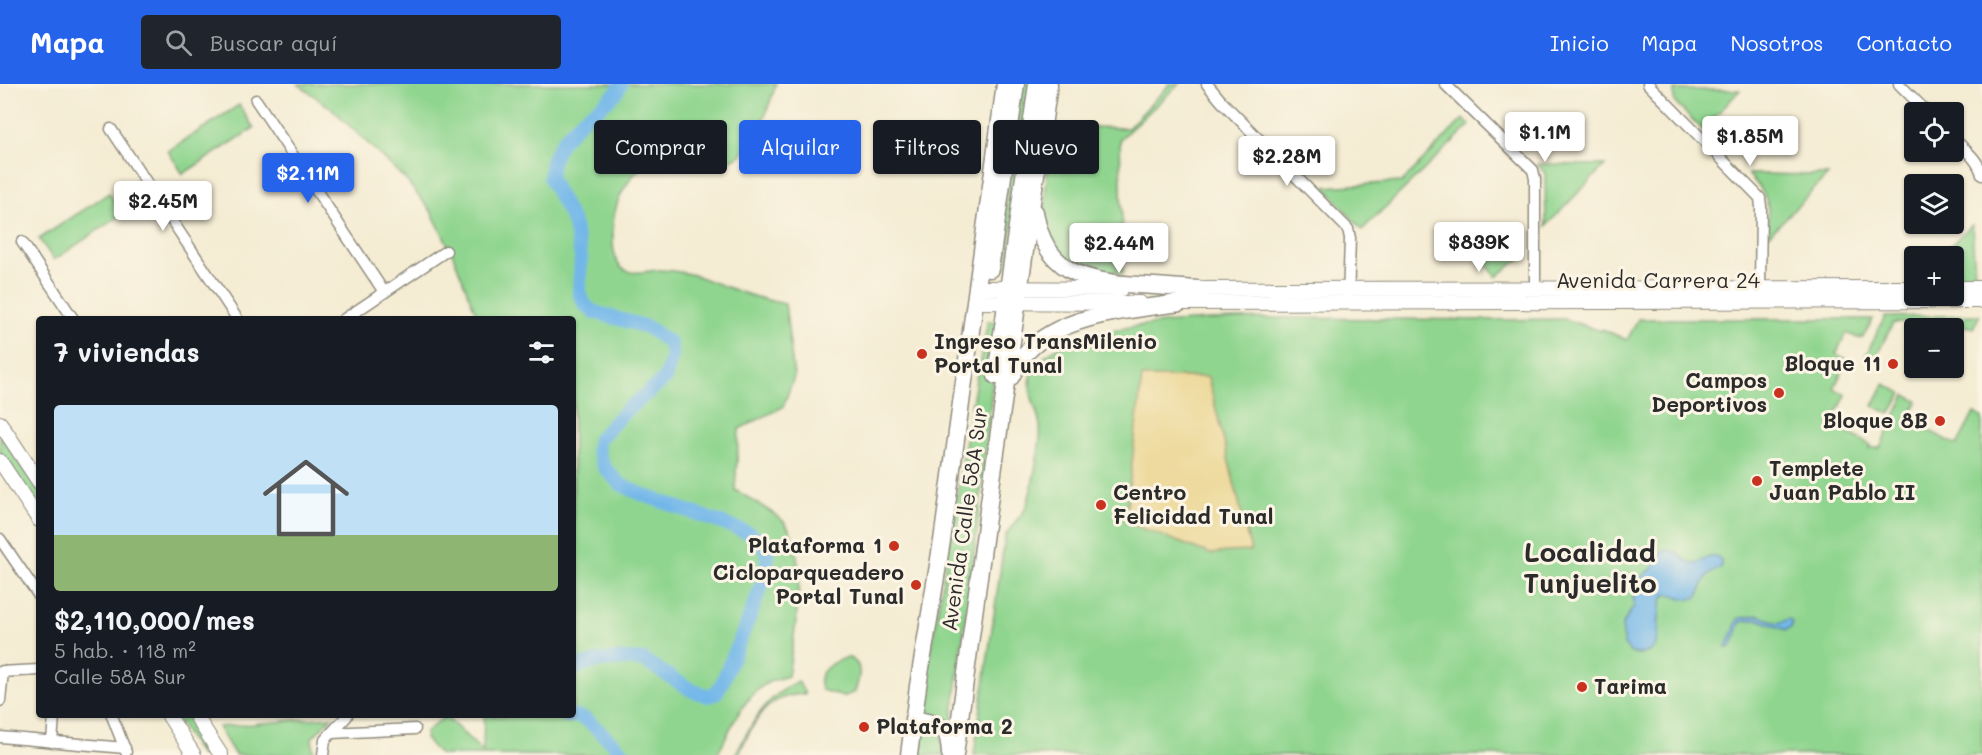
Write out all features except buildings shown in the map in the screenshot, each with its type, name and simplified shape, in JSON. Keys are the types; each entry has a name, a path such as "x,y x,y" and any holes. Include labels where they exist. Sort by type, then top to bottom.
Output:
{"highway":[{"path":"1005,84 1012,114"},
{"path":"981,295 1005,84"},
{"path":"981,295 1016,84"},
{"path":"1013,296 1036,84"},
{"path":"993,473 995,391 1034,196 1049,84"},
{"path":"1034,196 1041,237 1050,253 1071,271 1082,277 1108,283 1199,289"},
{"name":"Avenida Calle 58A Sur","path":"909,755 981,295"},
{"name":"Avenida Calle 58A Sur","path":"955,755 1005,392 1013,296"},
{"path":"1005,392 1024,355 1050,334 1094,318 1180,303"},
{"path":"897,755 913,720 936,724 942,728 949,737 950,755"}],"main road":[{"name":"Avenida Carrera 24","path":"981,295 1180,303 1535,289 1904,288"},
{"path":"1964,288 1982,288"},
{"name":"Avenida Carrera 24","path":"1013,296 1199,289 1348,296 1982,301"},
{"path":"0,423 36,477"},
{"path":"0,461 36,515"},
{"path":"170,718 194,755"},
{"path":"197,718 221,755"}],"street":[{"path":"1207,84 1348,229 1350,238 1348,296"},
{"path":"1445,84 1533,170 1535,179 1535,289"},
{"path":"1648,84 1760,198 1760,288"},
{"path":"1899,84 1917,102"},
{"path":"256,100 384,292"},
{"path":"111,129 235,316"},
{"path":"1964,149 1981,169 1982,175"},
{"path":"22,242 71,316"},
{"path":"349,316 446,251"},
{"path":"0,539 36,592"},
{"path":"0,701 1,671 36,670"},
{"path":"52,742 54,718"},
{"path":"0,737 126,752 113,718"},
{"path":"323,755 324,745 331,733 345,718"},
{"path":"331,733 415,729"}],"green space":[{"path":"298,84 776,84 762,120 739,120 739,156 727,162 727,120 594,120 594,174 635,174 617,203 613,220 614,254 619,265 634,272 664,270 690,274 769,301 785,304 794,377 783,407 739,429 735,490 782,520 793,538 799,576 794,640 788,676 769,682 752,695 738,714 717,755 440,755 425,739 426,732 443,718 447,718 483,752 484,718 576,718 576,316 477,316 453,255 431,211 405,179 332,109"},
{"path":"1021,84 1033,84 1028,120 1016,120"},
{"path":"1168,84 1179,84 1120,139 1123,273 1095,270 1078,265 1062,254 1052,240 1045,203 1047,174 1099,174 1099,127 1128,128"},
{"path":"1674,90 1740,90 1703,130 1674,102"},
{"path":"239,105 254,128 183,174 168,151"},
{"path":"1463,119 1470,125 1362,230 1325,187 1402,182"},
{"path":"1537,164 1605,165 1546,226 1545,173"},
{"path":"1010,174 1020,174 1007,266 998,265"},
{"path":"1748,174 1828,175 1768,236 1767,202"},
{"path":"109,193 122,214 54,260 39,239"},
{"path":"1972,225 1975,276 1964,276 1964,246 1950,246"},
{"path":"1511,243 1522,257 1496,277 1485,262"},
{"path":"1980,315 1973,328 1964,326 1964,318 1904,318 1904,323 1893,323 1874,361 1865,357 1885,317"},
{"path":"1227,319 1564,319 1601,331 1602,329 1627,340 1638,319 1873,319 1863,337 1858,338 1846,333 1836,354 1848,360 1834,388 1846,395 1831,424 1871,445 1870,448 1880,448 1905,395 1918,401 1908,420 1957,445 1974,413 1982,417 1982,755 974,755 1005,537 1026,507 1036,467 1040,426 1030,383 1031,377 1044,357 1070,342 1105,332 1145,325"},
{"path":"988,321 999,322 976,538 951,731 920,717 976,380"},
{"path":"1884,384 1902,393 1890,414 1873,406"},
{"path":"0,434 36,487 36,508 0,454"},
{"path":"849,658 854,660 859,668 855,692 843,697 822,690 820,678 826,668 837,661"},
{"path":"798,681 805,694 779,699 770,705 756,721 738,755 735,755 760,712 776,696"},
{"path":"176,718 190,718 216,755 200,755"},
{"path":"331,718 312,738 314,755 235,755 218,727"},
{"path":"918,724 939,729 945,755 915,755"}],"sand":[{"path":"1142,377 1208,377 1251,551 1211,554 1125,522"}],"water":[{"path":"1667,550 1676,552 1693,563 1716,556 1721,560 1721,567 1708,575 1699,594 1693,599 1671,594 1665,595 1661,603 1656,643 1652,650 1644,654 1631,653 1624,645 1622,625 1634,606 1633,593 1641,577 1652,569 1660,553"},
{"path":"1758,615 1778,623 1789,619 1792,627 1786,630 1757,619 1741,622 1731,647 1726,648 1738,619"}],"waterway":[{"path":"576,667 598,661 643,660 693,691 709,696 717,692 750,616 767,565 765,548 749,533 641,494 620,484 604,467 597,449 599,439 625,411 665,379 672,355 670,343 647,327 594,312 585,305 579,293 581,256 573,222 550,178 552,161 562,141 584,118 616,93 621,84"},
{"path":"576,716 587,720 626,755"}],"place":[{"name":"Ingreso TransMilenio Portal Tunal","path":"922,354"},
{"name":"Bloque 11","path":"1893,364"},
{"name":"Campos Deportivos","path":"1779,393"},
{"name":"Bloque 8B","path":"1940,421"},
{"name":"Templete Juan Pablo II","path":"1757,481"},
{"name":"Centro Felicidad Tunal","path":"1101,505"},
{"name":"Plataforma 1","path":"894,546"},
{"name":"Cicloparqueadero Portal Tunal","path":"916,585"},
{"name":"Tarima","path":"1582,687"},
{"name":"Plataforma 2","path":"864,727"}],"district":[{"name":"Localidad Tunjuelito","path":"1590,568"}]}
